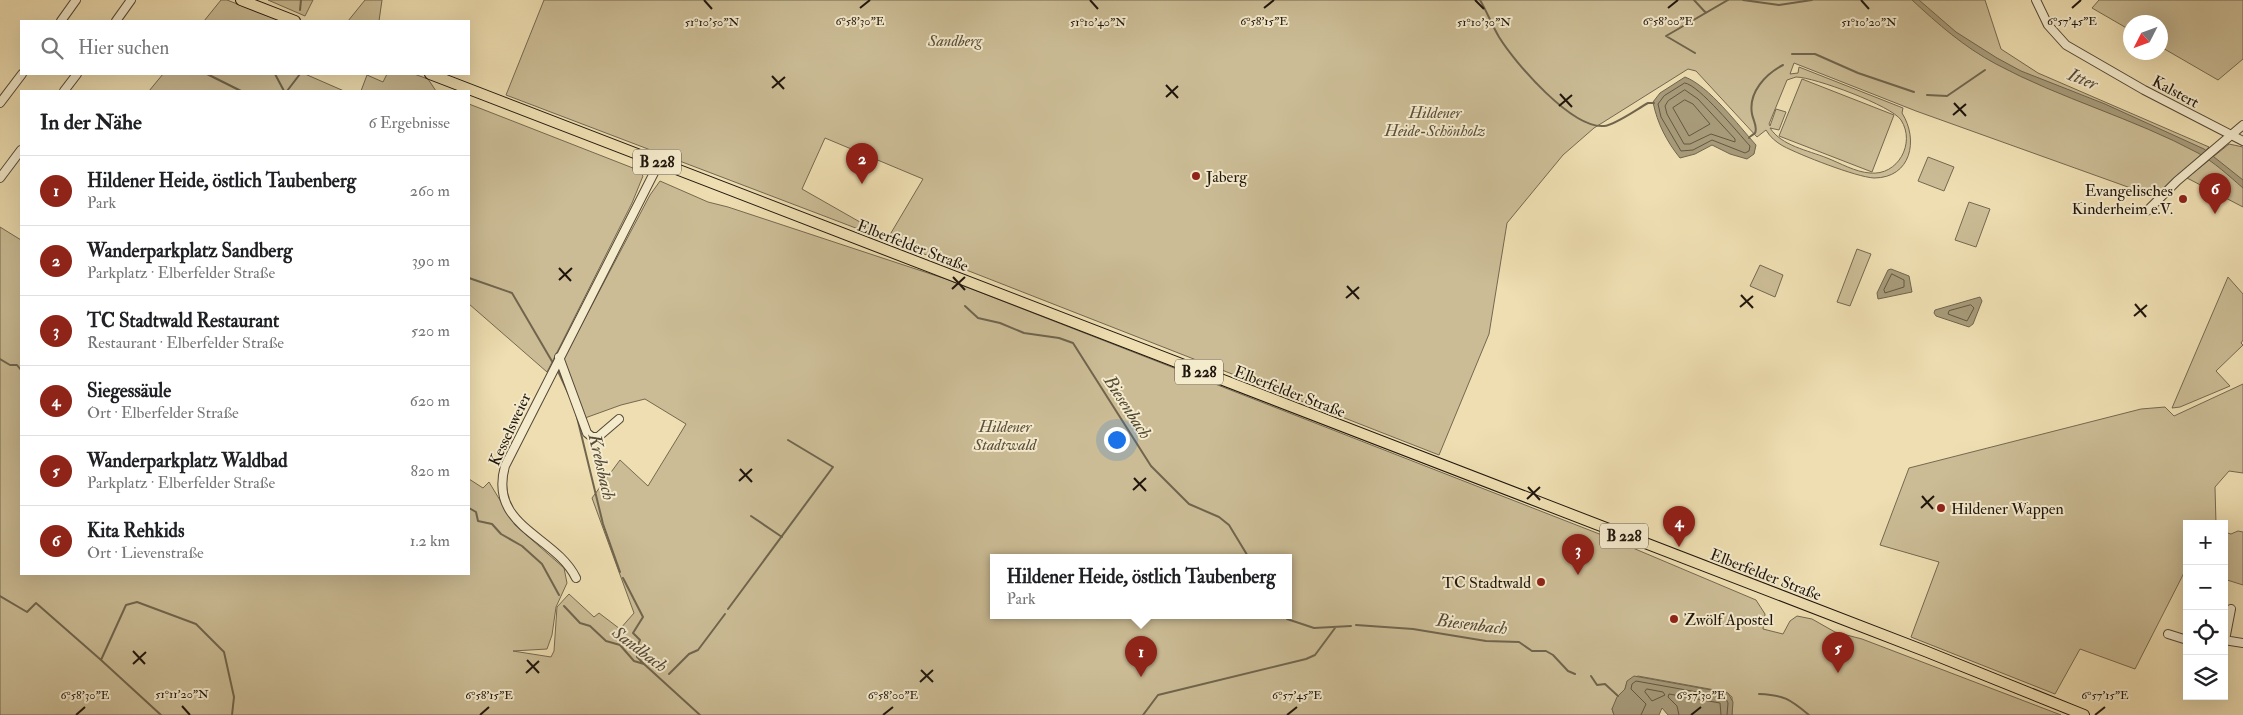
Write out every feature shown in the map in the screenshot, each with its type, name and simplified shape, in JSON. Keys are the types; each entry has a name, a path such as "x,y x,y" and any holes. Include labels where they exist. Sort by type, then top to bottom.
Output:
{"main road":[{"path":"241,0 292,20"},
{"name":"Elberfelder Straße","path":"433,75 1925,651 2084,715"}],"street":[{"path":"61,20 76,0"},
{"path":"117,20 131,0"},
{"name":"Kalstert","path":"2036,0 2048,25 2066,45 2243,141"},
{"path":"0,103 21,75"},
{"path":"65,90 76,75"},
{"path":"2147,211 2202,159 2243,125"},
{"path":"0,178 20,151"},
{"name":"Kesselsweier","path":"576,578 563,560 512,515 502,490 502,478 505,466 559,357 659,163"},
{"path":"0,164 7,169"},
{"path":"559,357 587,433 592,437 598,437 619,419"},
{"path":"2228,624 2231,609"},
{"path":"2168,634 2183,639"},
{"path":"2228,640 2243,643"}],"green space":[{"path":"221,0 227,0 278,20 205,20"},
{"path":"268,0 313,0 305,16"},
{"path":"365,0 382,0 379,20 349,20"},
{"path":"544,0 1985,0 2001,49 2038,73 2209,147 2158,197 2143,188 2139,191 1916,111 1794,63 1790,74 1798,73 1799,67 1903,108 1902,113 1910,135 1908,156 1904,165 1896,172 1887,176 1866,177 1842,170 1791,150 1776,141 1766,130 1757,137 1696,71 1688,69 1594,128 1563,155 1507,223 1489,334 1439,455 974,273 506,95","holes":["1796,77 1805,78 1852,93 1895,114 1901,120 1906,138 1902,156 1896,164 1880,173 1859,171 1795,147 1775,134 1770,128 1779,130 1786,112 1776,109 1770,126 1769,124 1787,80","825,138 923,179 888,238 802,189"]},
{"path":"2099,0 2243,0 2243,59 2218,80 2168,51 2168,15 2123,15 2123,26 2092,8"},
{"path":"162,75 307,75 342,90 150,90"},
{"path":"367,75 383,82 386,75 417,75 428,79 435,90 361,90"},
{"path":"1802,79 1894,115 1872,172 1779,136"},
{"path":"470,104 638,170 643,176 632,203 547,372 470,305"},
{"path":"2229,144 2243,147 2243,207 2187,178"},
{"path":"1928,157 1954,167 1944,191 1918,181"},
{"name":"Hildener Stadtwald","path":"660,181 708,202 946,279 1602,535 1756,600 1765,614 1763,629 1783,634 1790,621 1797,616 1812,619 1835,632 1862,639 2061,715 1732,715 1732,697 1726,692 1638,676 1627,682 1625,689 1612,709 1614,715 0,715 0,227 20,239 20,575 470,575 470,480 483,488 489,482 515,525 564,568 567,583 556,607 552,635 547,649 513,651 551,657 554,651 557,607 569,594 594,617 599,613 620,629 634,613 592,498 620,460 648,486 686,424 645,399 621,405 585,418 562,362 650,195"},
{"path":"1969,202 1990,209 1976,247 1955,240"},
{"path":"1857,249 1871,254 1850,306 1837,302"},
{"path":"1760,265 1783,275 1775,297 1750,286"},
{"path":"2228,277 2243,294 2243,340 2241,343 2243,345 2216,371 2230,386 2180,407 2172,408"},
{"path":"2243,384 2243,473 2229,471 2215,487 2216,520 2183,520 2183,575 2135,669 2080,649 2055,694 1911,637 1939,562 1880,545 1909,468 2141,409 2165,407 2174,416"},
{"path":"2238,531 2243,532 2243,585 2228,580 2228,533"}],"water":[{"path":"1912,0 1919,0 1956,32 2021,71 2105,104 2204,149 2243,180 2243,188 2216,165 2198,153 2148,129 2046,88 1996,64 1952,35"},
{"path":"1685,77 1704,89 1732,117 1756,145 1754,154 1747,159 1730,154 1712,145 1695,154 1680,158 1663,132 1653,102 1660,93"},
{"path":"1891,269 1909,276 1912,292 1878,299 1877,293 1888,270"},
{"path":"1980,297 1982,301 1973,324 1969,327 1936,316 1934,313 1935,310"},
{"path":"1634,676 1728,693 1733,702 1732,715 1668,715 1662,708 1659,715 1614,715 1612,709 1617,697 1625,689 1627,681"}],"waterway":[{"name":"Krebsbach","path":"300,10 301,0"},
{"path":"1480,0 1499,37 1518,62 1546,92 1576,117 1591,124 1604,126 1620,120 1648,103 1654,103"},
{"path":"1694,0 1706,13"},
{"path":"1695,53 1666,36 1728,0"},
{"path":"1743,0 1779,5 1812,0"},
{"path":"1792,54 1815,54 1858,73 1914,92"},
{"path":"1749,138 1756,131 1751,106 1756,91 1770,73 1783,65"},
{"path":"1927,95 1947,96 1985,70"},
{"path":"209,75 239,90"},
{"path":"276,75 283,90"},
{"name":"Krebsbach","path":"288,90 299,75"},
{"name":"Krebsbach","path":"470,278 512,293 553,363"},
{"name":"Biesenbach","path":"965,306 978,318 1000,323 1024,333 1059,338 1073,343 1151,466 1189,504 1219,517 1229,525 1247,554"},
{"name":"Sandbach","path":"0,359 10,365 17,365 20,369"},
{"name":"Krebsbach","path":"557,369 570,397"},
{"name":"Krebsbach","path":"576,413 603,524 620,572"},
{"path":"728,609 833,467 788,440"},
{"name":"Sandbach","path":"470,509 476,512 478,521 492,524 501,534 522,546 542,564 559,595"},
{"path":"751,516 782,537"},
{"name":"Krebsbach","path":"623,578 643,617 633,633 640,640 637,647"},
{"path":"0,596 27,612 36,603 101,660 126,605 137,602 196,624 224,652 234,697 232,715"},
{"name":"Sandbach","path":"564,606 580,623 590,626 606,641 620,645 634,661 644,664 700,715"},
{"path":"669,674 689,654 698,650 725,614"},
{"name":"Biesenbach","path":"1287,619 1314,628 1351,626"},
{"name":"Biesenbach","path":"1356,625 1413,629 1486,641 1519,642 1532,651 1546,651 1553,655 1568,671 1575,674"},
{"path":"1143,715 1158,695 1306,659 1315,655 1335,628"},
{"name":"Sandbach","path":"637,654 637,657 643,663"},
{"path":"101,660 161,715"},
{"name":"Biesenbach","path":"1591,676 1597,685 1605,684 1618,696"},
{"name":"Biesenbach","path":"1759,694 1775,695 1786,699 1809,715"}],"place":[{"name":"Jaberg","path":"1196,176"},
{"name":"Wanderparkplatz Sandberg","path":"862,184"},
{"name":"Evangelisches Kinderheim e.V.","path":"2183,199"},
{"name":"Kita Rehkids","path":"2215,214"},
{"name":"Hildener Wappen","path":"1941,508"},
{"name":"Siegessäule","path":"1679,547"},
{"name":"TC Stadtwald Restaurant","path":"1578,575"},
{"name":"TC Stadtwald","path":"1541,582"},
{"name":"Zwölf Apostel","path":"1674,619"},
{"name":"Wanderparkplatz Waldbad","path":"1838,673"},
{"name":"Hildener Heide, östlich Taubenberg","path":"1141,677"}],"park label":[{"name":"Sandberg","path":"955,40"},
{"name":"Hildener Heide-Schönholz","path":"1435,121"}],"water label":[{"name":"Itter","path":"2083,79"}]}
